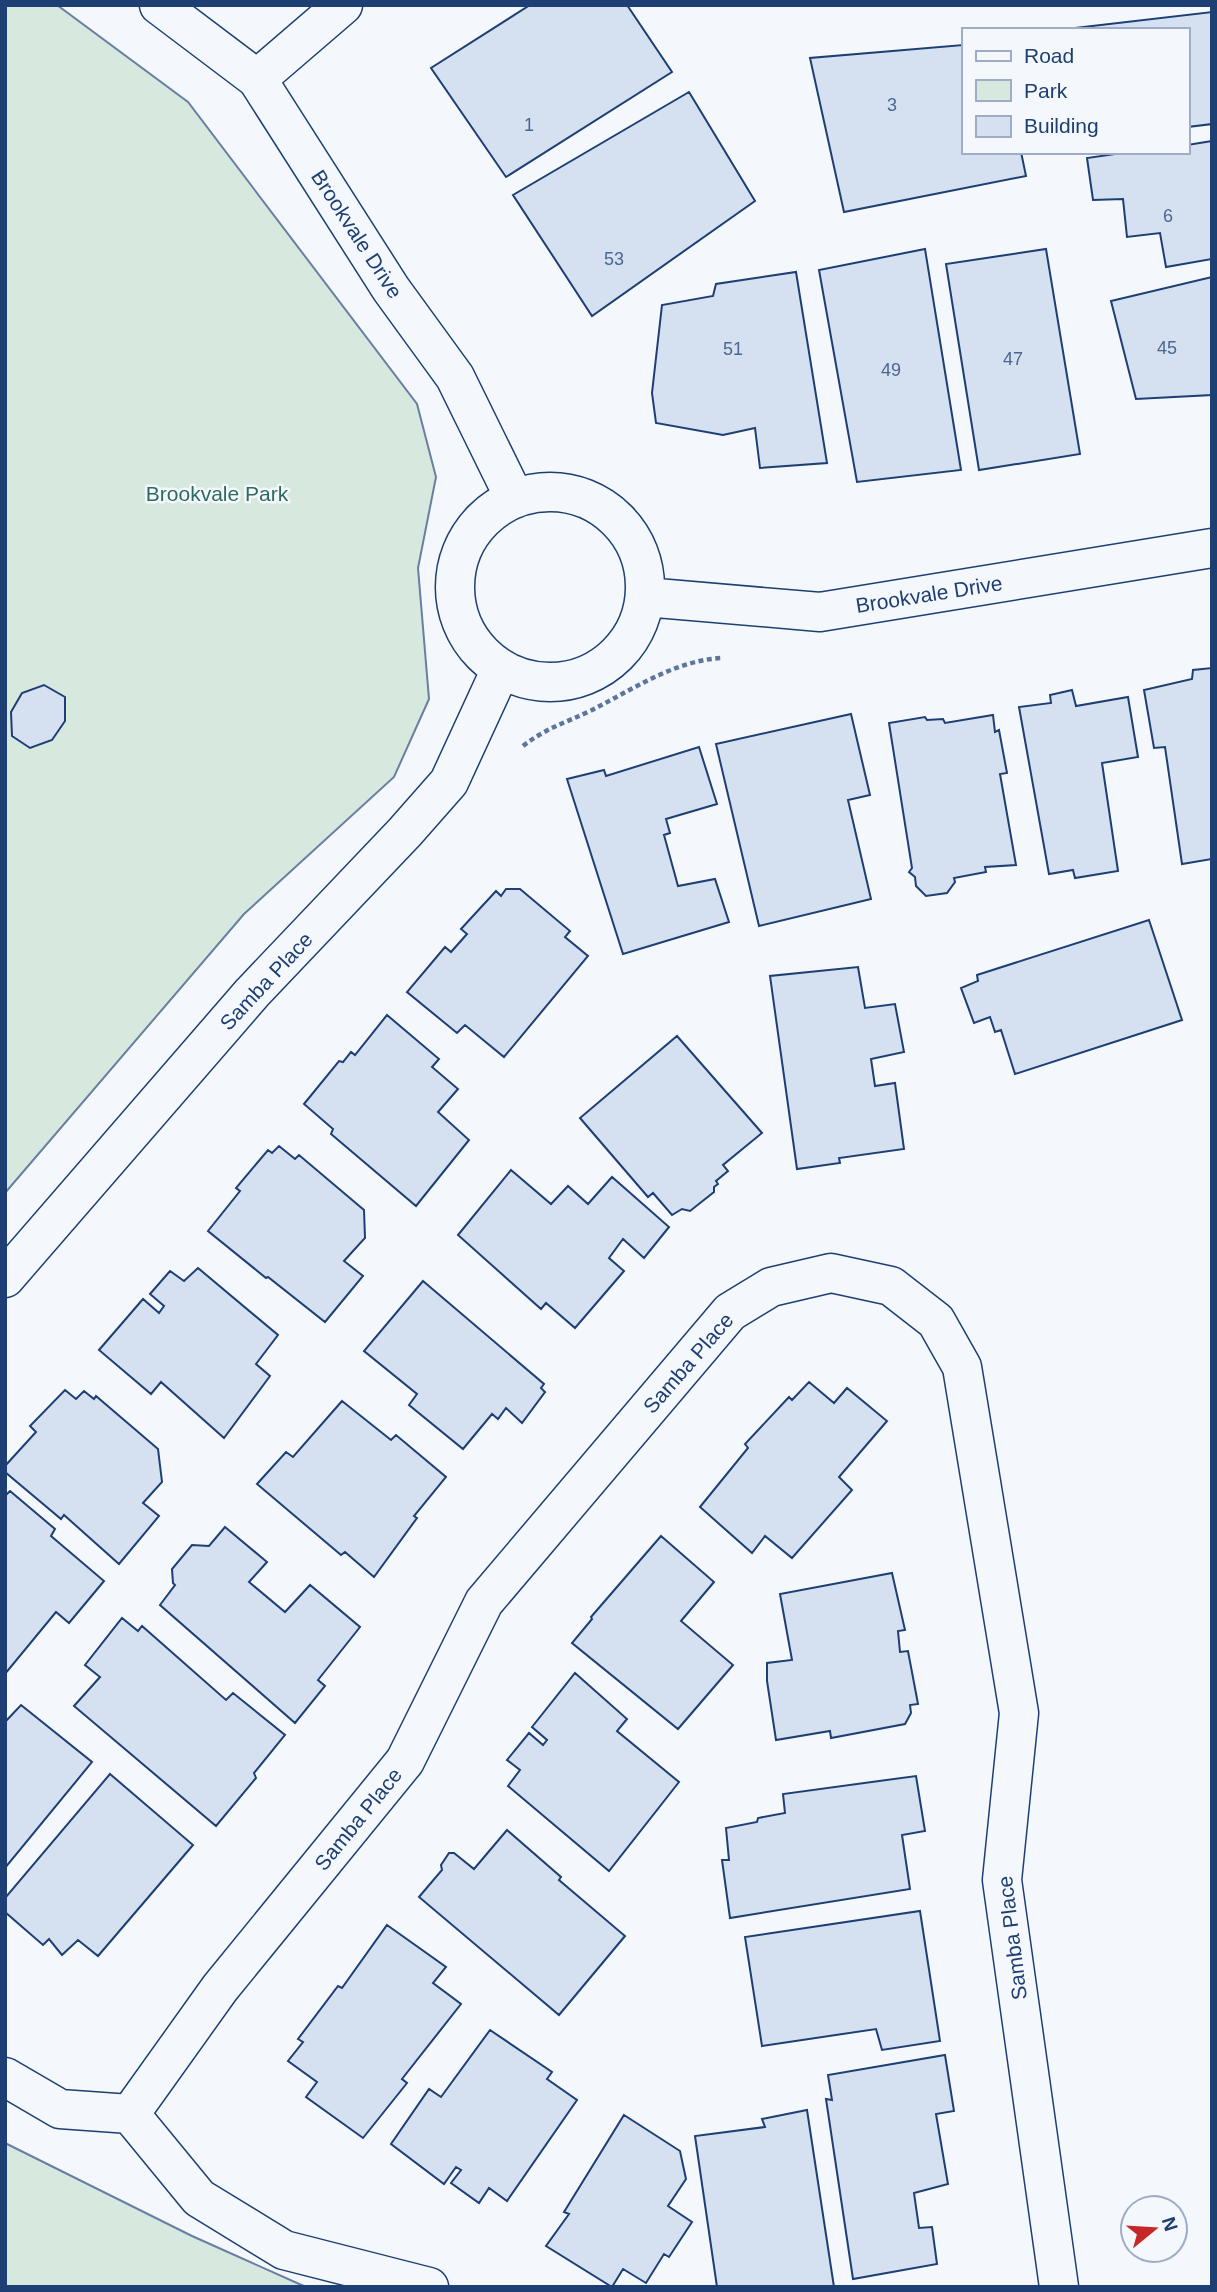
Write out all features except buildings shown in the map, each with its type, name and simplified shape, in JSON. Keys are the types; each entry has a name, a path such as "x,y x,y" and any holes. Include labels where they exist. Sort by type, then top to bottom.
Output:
{"street":[{"name":"Brookvale Drive","path":"159,5 257,79 391,289 455,377 514,497"},
{"path":"257,79 343,5"},
{"path":"547,491 579,495 607,511 629,534 642,565 645,597 636,628 618,654 593,673 562,682 531,681 501,669 478,649 461,623 455,594 457,564 469,536 489,513 514,497 547,491"},
{"name":"Brookvale Drive","path":"645,597 820,612 1212,548"},
{"name":"Samba Place","path":"5,1278 252,993 449,782 501,669"},
{"name":"Samba Place","path":"130,2114 220,1988 405,1761 484,1602 730,1312 771,1287 831,1273 891,1286 936,1321 962,1367 1019,1713 1002,1880 1059,2287"},
{"path":"5,2077 60,2109 130,2114 199,2198 284,2250 429,2287"}],"path":[{"path":"517,751 541,732 588,712 664,672 716,658 730,657"}],"green space":[{"name":"Brookvale Park","path":"5,5 57,5 188,102 417,404 436,477 418,568 429,699 394,777 244,914 5,1193"},
{"path":"5,2143 192,2236 306,2287 5,2287"}]}
